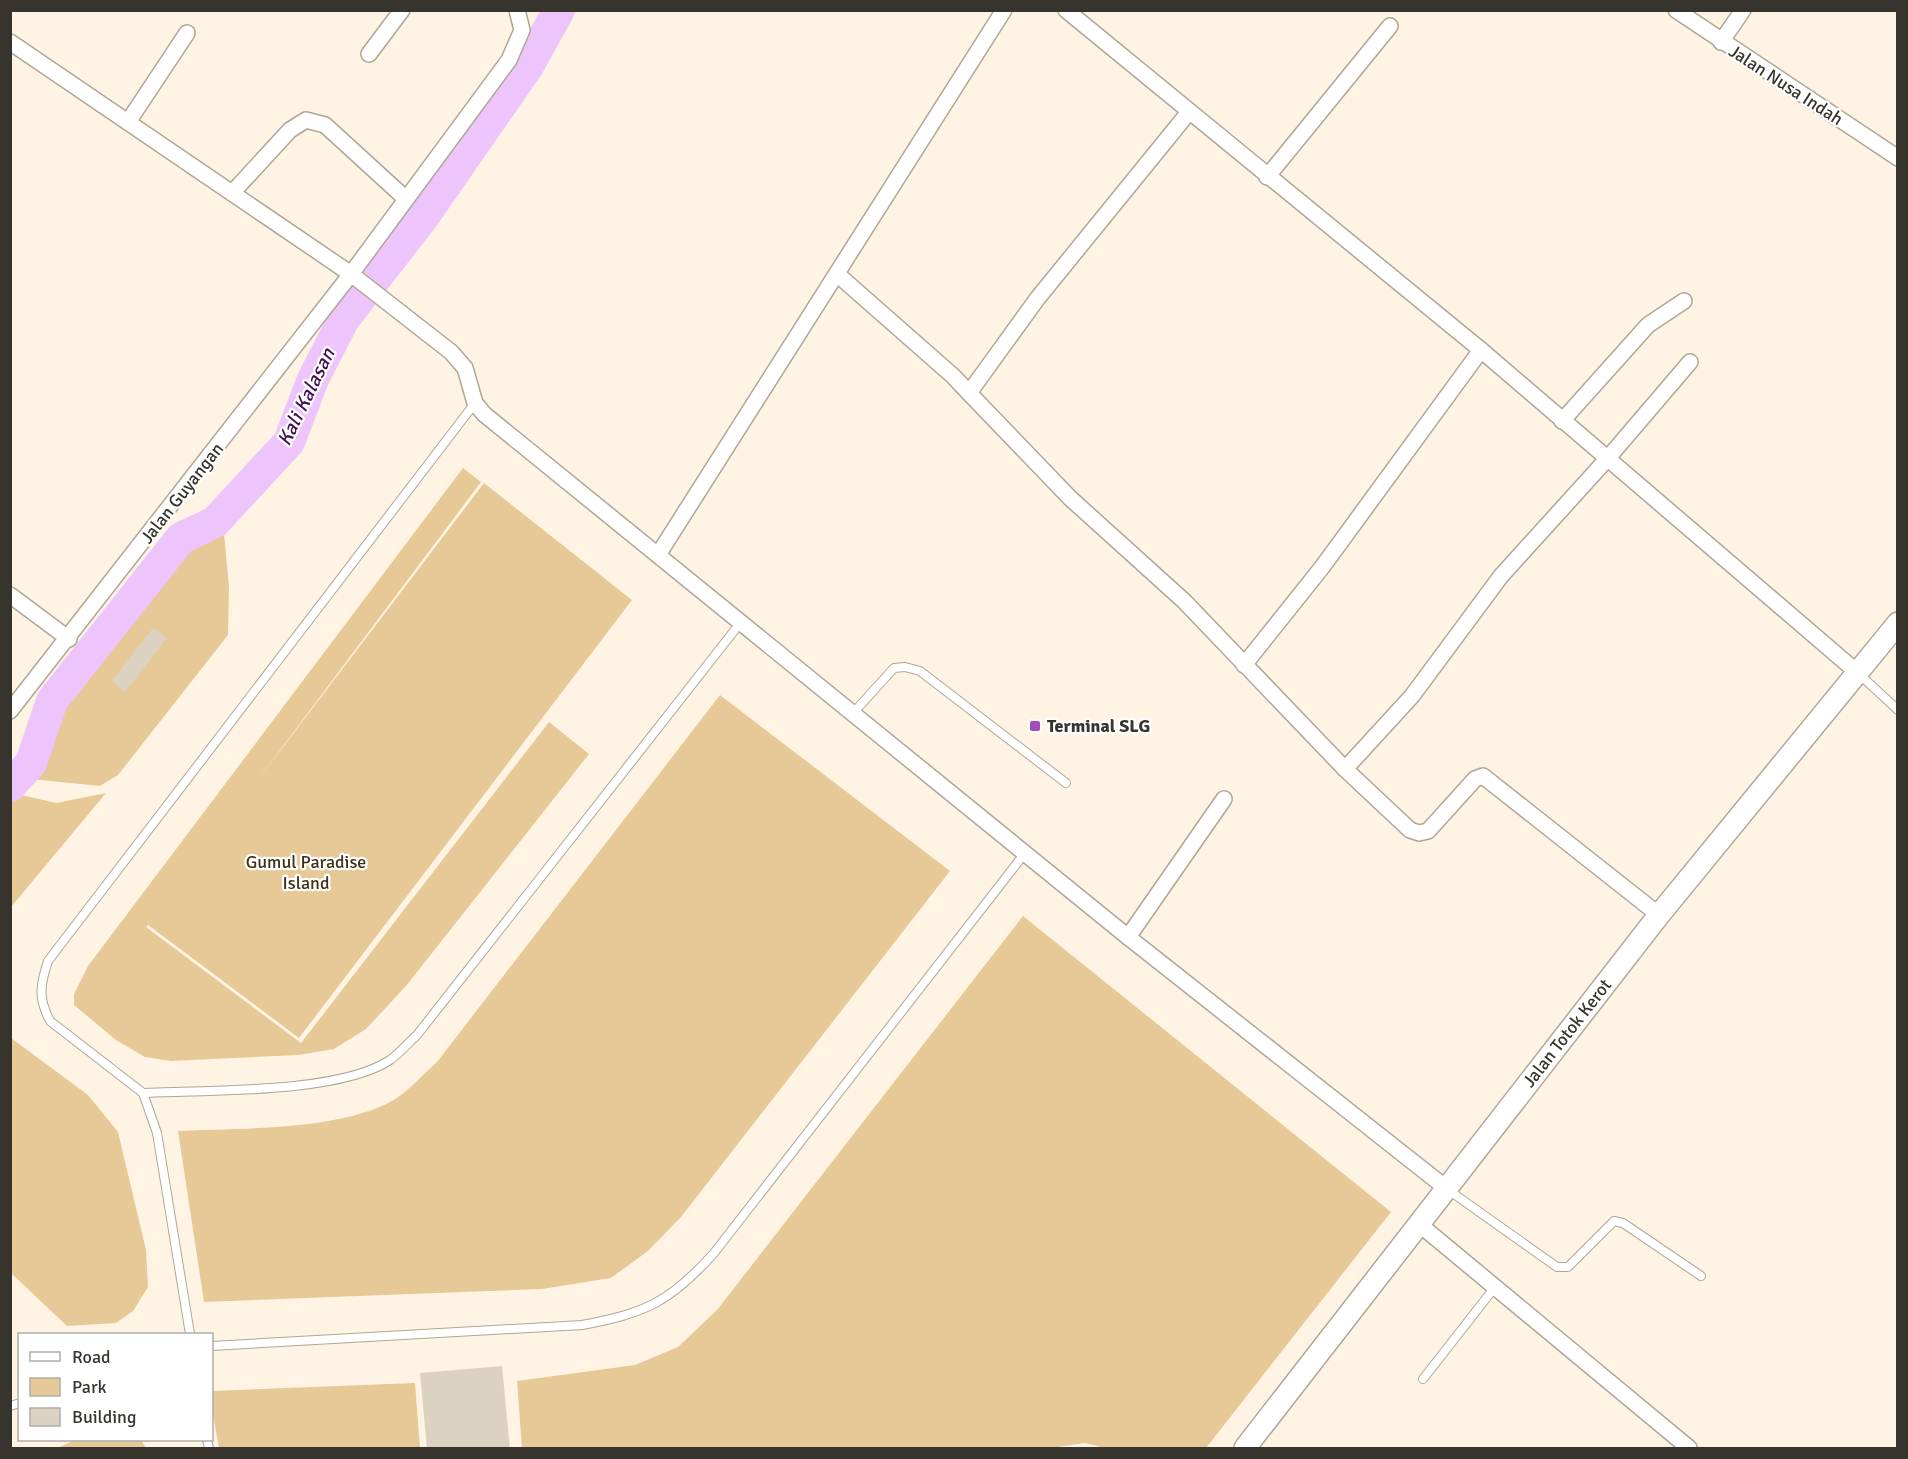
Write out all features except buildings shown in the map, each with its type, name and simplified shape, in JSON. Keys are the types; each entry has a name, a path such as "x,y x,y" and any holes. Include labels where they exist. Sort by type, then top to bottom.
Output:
{"main road":[{"name":"Jalan Totok Kerot","path":"1245,1449 1659,915 1898,623"}],"street":[{"path":"369,54 402,10"},
{"name":"Jalan Guyangan","path":"10,711 356,278 406,199 509,60 522,30 517,10"},
{"path":"658,555 1004,10"},
{"path":"1066,10 1481,350 1858,673"},
{"name":"Jalan Nusa Indah","path":"1677,10 1721,42 1895,151"},
{"path":"1721,42 1743,10"},
{"path":"1267,177 1390,27"},
{"path":"128,122 187,33"},
{"path":"10,42 356,278 451,352 465,368 475,403 484,414 854,712 1128,937 1446,1188"},
{"path":"969,393 1037,299 1189,112"},
{"path":"232,193 290,130 306,120 325,125 406,199"},
{"path":"837,274 953,376 1070,498 1184,601 1345,769 1410,830 1419,833 1428,831 1475,779 1483,776 1659,915"},
{"path":"1562,421 1648,325 1684,301"},
{"path":"1244,665 1329,558 1481,350"},
{"path":"1345,769 1412,696 1501,576 1608,458 1690,362"},
{"path":"10,595 69,639"},
{"path":"1128,937 1224,800"},
{"path":"1419,1224 1689,1449"}],"lane":[{"path":"190,1333 157,1133 143,1093 50,1021 42,1005 39,987 48,961 475,403"},
{"path":"143,1093 309,1085 358,1074 390,1060 417,1035 741,622"},
{"path":"854,712 894,668 913,669 1066,783"},
{"path":"1858,673 1898,710"},
{"path":"213,1346 582,1325 624,1317 658,1304 688,1281 714,1253 1025,853"},
{"path":"1446,1188 1557,1267 1568,1267 1614,1221 1623,1223 1701,1276"},
{"path":"1423,1379 1495,1287"}],"green space":[{"name":"Gumul Paradise Island","path":"463,468 481,482 254,785 484,483 632,600 299,1038 148,925 146,927 301,1043 549,722 589,754 406,986 366,1029 334,1049 299,1055 171,1061 145,1057 116,1040 74,1005 74,994 88,966"},
{"path":"213,531 224,533 229,587 228,635 118,775 100,786 30,779 47,748 59,701 187,544"},
{"path":"720,695 950,871 681,1217 648,1251 611,1278 542,1289 204,1302 178,1131 316,1123 370,1111 404,1093 437,1062"},
{"path":"106,793 11,907 11,802 17,794 56,803"},
{"path":"1023,916 1391,1212 1206,1448 1105,1448 1085,1443 1051,1448 522,1448 517,1381 635,1365 678,1347 717,1310"},
{"path":"11,1038 88,1095 118,1132 146,1250 148,1287 133,1311 116,1323 67,1326 11,1273"},
{"path":"415,1383 420,1448 219,1448 213,1415 213,1391"},
{"path":"73,1441 142,1441 146,1448 57,1448"}],"waterway":[{"name":"Kali Kalasan","path":"10,786 31,763 52,701 181,538 215,522 289,442 313,379 344,319 424,216 528,66 559,10"}],"place":[{"name":"Terminal SLG","path":"1035,726"}]}
